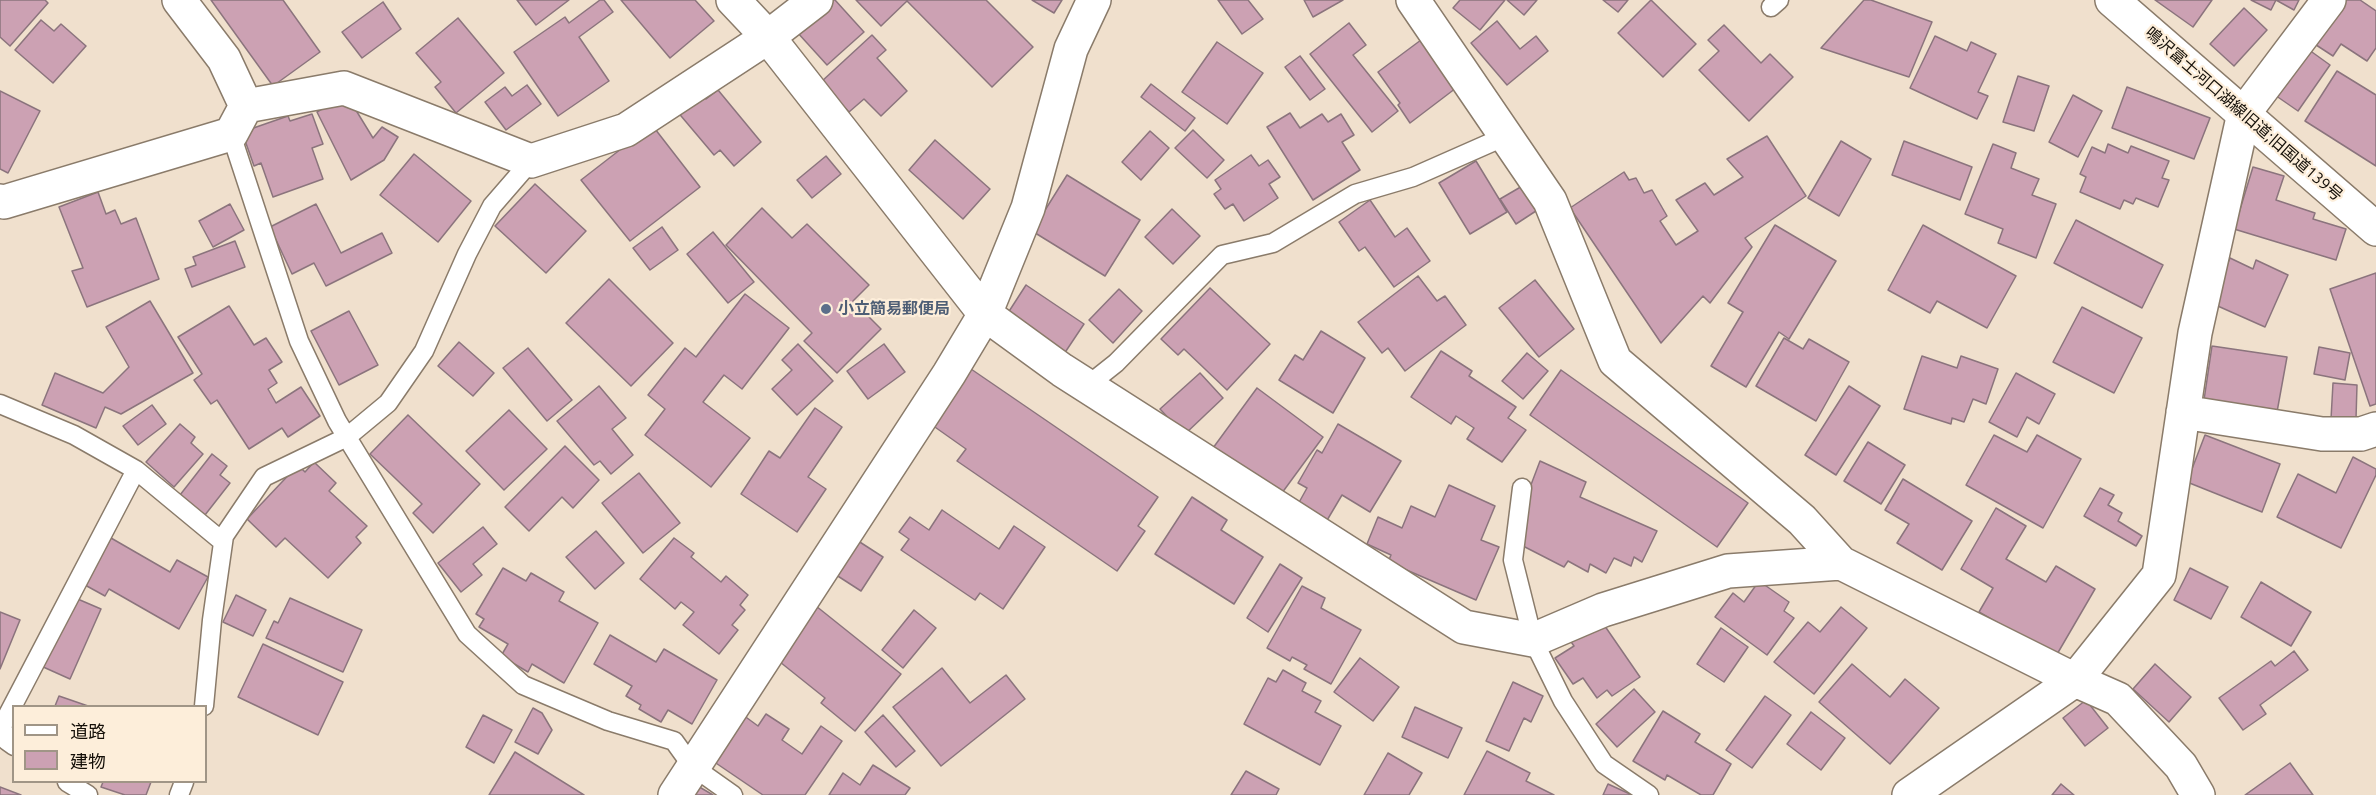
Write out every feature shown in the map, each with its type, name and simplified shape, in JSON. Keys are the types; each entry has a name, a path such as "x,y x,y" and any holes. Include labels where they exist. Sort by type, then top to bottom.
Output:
{"street":[{"path":"179,0 224,59 239,120"},
{"path":"733,0 768,37 986,314 1087,386 1464,627 1533,640 1603,610 1728,571 1841,563"},
{"path":"0,201 4,202 239,120 344,88 531,161 626,130 768,37 816,0"},
{"path":"675,795 943,384 986,314 1028,208 1071,50 1094,0"},
{"path":"1413,0 1550,201 1615,361 1802,520 1841,563 2075,680 2118,699 2181,766 2198,795"},
{"name":"鳴沢富士河口湖線旧道;旧国道139号","path":"2112,0 2376,229"},
{"path":"1909,795 2075,680 2159,575 2195,333 2244,113 2329,0"},
{"path":"2183,412 2322,434 2361,434 2376,429"}],"lane":[{"path":"239,120 299,341 347,437 467,634 523,685 608,721 674,741 692,766 733,795"},
{"path":"1087,386 1116,363 1222,255 1273,243 1354,194 1413,177 1506,136"},
{"path":"204,705 212,620 224,536 264,477 347,437 388,403 424,351 467,254 492,206 531,161"},
{"path":"0,404 74,435 136,470 223,542"},
{"path":"12,745 7,741 1,724 136,470"},
{"path":"1522,488 1513,560 1533,640 1563,700 1604,764 1649,795"},
{"path":"69,783 88,795"}],"building":[{"path":"0,0 45,0 48,3 10,46 0,37"},
{"path":"211,0 283,0 320,52 273,86"},
{"path":"517,0 569,0 536,25"},
{"path":"600,0 604,0 613,12 579,37 609,81 558,116 514,52 565,17 569,23"},
{"path":"621,0 695,0 714,21 670,58"},
{"path":"832,0 835,0 864,32 827,65 797,32"},
{"path":"856,0 986,0 1033,47 992,87 907,1 881,26"},
{"path":"1032,0 1062,0 1054,13"},
{"path":"1218,0 1248,0 1263,19 1242,34"},
{"path":"1304,0 1343,0 1313,17"},
{"path":"1460,0 1505,0 1480,30 1453,8"},
{"path":"1507,0 1537,0 1524,15"},
{"path":"1603,0 1628,0 1618,12"},
{"path":"1651,0 1696,44 1663,77 1618,33"},
{"path":"1864,0 1871,0 1932,22 1909,77 1821,48"},
{"path":"2155,0 2212,0 2193,27"},
{"path":"2251,0 2276,0 2271,10"},
{"path":"2276,0 2299,0 2294,10"},
{"path":"2338,0 2360,0 2376,11 2376,48 2367,61 2341,44 2333,56 2310,41"},
{"path":"383,2 401,29 362,58 342,32"},
{"path":"2244,8 2267,30 2234,66 2210,44"},
{"path":"458,18 504,73 456,113 435,87 441,82 416,53"},
{"path":"41,20 54,31 61,24 86,46 53,83 15,50"},
{"path":"1497,21 1520,49 1536,36 1548,51 1507,85 1471,43"},
{"path":"1349,23 1366,45 1353,55 1398,111 1372,132 1310,54"},
{"path":"1724,25 1761,63 1770,54 1793,77 1749,121 1699,70 1719,51 1708,40"},
{"path":"872,35 886,50 877,58 907,91 881,116 864,99 849,112 821,82"},
{"path":"1935,36 1967,51 1971,42 1996,54 1978,92 1988,96 1977,119 1910,88"},
{"path":"1425,37 1460,85 1410,123 1398,105 1400,103 1378,72"},
{"path":"1217,42 1263,73 1227,124 1182,92"},
{"path":"2305,47 2330,65 2298,111 2272,93"},
{"path":"1300,56 1325,89 1310,100 1285,67"},
{"path":"2337,71 2376,95 2376,166 2305,121"},
{"path":"2018,76 2049,86 2034,131 2003,122"},
{"path":"1151,84 1195,118 1185,131 1141,97"},
{"path":"527,85 541,104 506,130 485,102 505,87 512,96"},
{"path":"2127,87 2210,118 2194,159 2112,128"},
{"path":"718,90 761,142 734,166 720,150 714,155 676,110 699,91 706,99"},
{"path":"0,91 40,111 8,173 0,169"},
{"path":"346,94 373,138 382,127 398,137 384,160 351,180 317,112"},
{"path":"2073,95 2102,111 2078,157 2049,142"},
{"path":"1290,113 1300,128 1322,114 1328,122 1341,114 1354,135 1342,142 1360,170 1313,200 1267,127"},
{"path":"312,114 323,144 312,148 323,179 273,197 261,163 254,166 242,132 288,116 290,121"},
{"path":"652,125 700,187 630,241 581,180"},
{"path":"1193,130 1224,160 1207,178 1175,148"},
{"path":"1150,131 1169,148 1141,180 1122,162"},
{"path":"1767,136 1806,196 1745,238 1752,247 1710,303 1703,296 1661,343 1570,208 1624,172 1629,180 1636,178 1644,193 1652,190 1667,216 1660,221 1676,245 1698,231 1676,200 1705,183 1714,195 1743,177 1727,159"},
{"path":"935,140 990,189 963,219 909,170"},
{"path":"1841,141 1871,159 1839,216 1808,198"},
{"path":"1904,141 1972,167 1960,200 1892,175"},
{"path":"1993,144 2016,153 2011,168 2039,179 2032,195 2056,204 2036,258 1998,243 2003,229 1965,214"},
{"path":"2108,144 2128,153 2131,146 2169,161 2162,178 2169,180 2158,207 2136,198 2133,204 2124,200 2120,209 2080,192 2086,177 2080,174 2092,147 2105,153"},
{"path":"414,154 471,201 438,242 380,195"},
{"path":"1251,155 1259,166 1268,160 1280,177 1269,184 1278,198 1244,221 1233,204 1225,209 1214,194 1221,189 1215,180"},
{"path":"826,156 841,174 812,198 797,180"},
{"path":"1476,161 1507,212 1470,234 1439,183"},
{"path":"2253,167 2284,176 2276,200 2315,213 2313,219 2346,229 2336,260 2234,229"},
{"path":"1067,175 1140,220 1105,276 1032,231"},
{"path":"535,184 586,231 546,273 495,226"},
{"path":"1524,185 1539,209 1516,224 1500,199"},
{"path":"98,192 106,214 115,210 121,224 136,218 159,279 87,307 72,271 83,268 59,207"},
{"path":"1370,200 1395,237 1407,228 1430,261 1394,287 1365,247 1359,251 1339,222"},
{"path":"230,204 244,230 213,247 199,221"},
{"path":"316,204 341,253 382,233 392,253 326,286 314,263 292,274 270,227"},
{"path":"762,208 792,238 807,224 869,285 853,301 881,329 837,373 804,341 812,333 726,245"},
{"path":"1172,209 1200,236 1173,264 1145,237"},
{"path":"2076,220 2163,265 2142,308 2054,263"},
{"path":"1775,225 1836,261 1789,339 1779,332 1746,387 1711,366 1743,312 1728,303"},
{"path":"1923,225 2016,276 1987,328 1937,301 1930,313 1888,290"},
{"path":"662,227 678,250 650,270 633,248"},
{"path":"713,232 754,282 728,303 687,254"},
{"path":"235,241 245,267 192,287 185,269 196,265 193,257"},
{"path":"2230,258 2253,269 2256,260 2288,275 2265,327 2211,303"},
{"path":"2376,273 2376,404 2370,406 2330,289"},
{"path":"1418,276 1437,301 1445,296 1466,325 1405,371 1388,348 1382,353 1358,322"},
{"path":"609,279 673,343 631,386 566,323"},
{"path":"1535,280 1574,329 1539,357 1499,308"},
{"path":"1026,285 1084,324 1064,354 1006,316"},
{"path":"1210,288 1270,344 1227,390 1184,349 1178,355 1161,339"},
{"path":"1119,289 1142,311 1113,343 1089,320"},
{"path":"745,294 789,328 742,389 724,375 703,402 750,438 711,487 645,435 665,409 648,395 685,348 696,357"},
{"path":"150,301 193,373 121,414 105,407 96,428 42,405 55,373 103,393 129,367 106,327"},
{"path":"229,306 254,345 266,338 282,362 269,370 277,383 268,389 276,403 301,387 320,416 288,437 282,428 249,449 217,400 211,404 194,380 202,374 178,337"},
{"path":"2082,307 2142,338 2114,393 2053,362"},
{"path":"349,311 378,365 339,385 311,331"},
{"path":"1321,331 1365,358 1333,413 1279,380 1295,355 1303,360"},
{"path":"1784,338 1803,349 1809,339 1849,362 1816,421 1756,386"},
{"path":"459,342 494,373 473,396 438,366"},
{"path":"798,344 833,381 797,415 772,389 792,370 782,360"},
{"path":"884,344 905,372 868,399 847,371"},
{"path":"2212,346 2287,357 2277,412 2204,400"},
{"path":"2319,347 2350,353 2345,380 2314,374"},
{"path":"528,348 572,400 547,421 503,368"},
{"path":"1441,351 1472,371 1469,376 1516,407 1508,418 1526,430 1502,462 1467,439 1474,428 1456,416 1451,424 1411,397"},
{"path":"1527,353 1548,371 1523,399 1502,381"},
{"path":"1922,356 1957,368 1961,356 1998,369 1986,404 1973,399 1964,422 1952,418 1951,424 1904,409"},
{"path":"971,369 1158,497 1138,526 1145,531 1117,571 957,461 966,449 932,425"},
{"path":"1561,370 1748,503 1717,547 1530,415"},
{"path":"1200,373 1223,398 1184,435 1160,409"},
{"path":"2016,373 2055,394 2039,424 2027,417 2017,437 1989,422"},
{"path":"2333,383 2357,385 2356,419 2331,419"},
{"path":"599,386 626,418 612,429 633,455 611,474 600,461 594,465 557,421"},
{"path":"1849,386 1880,406 1836,475 1805,455"},
{"path":"1257,388 1323,437 1279,497 1213,448"},
{"path":"152,405 166,424 138,445 123,426"},
{"path":"815,408 842,427 808,477 826,489 797,532 741,494 769,451 780,458"},
{"path":"509,410 547,449 504,490 466,451"},
{"path":"408,415 480,484 433,533 413,513 422,504 370,454"},
{"path":"180,424 195,437 191,443 203,454 174,487 146,462"},
{"path":"1338,424 1401,461 1370,512 1342,495 1326,522 1297,506 1307,488 1298,483 1317,450 1322,453"},
{"path":"1994,435 2027,452 2037,435 2081,459 2043,528 1966,485"},
{"path":"2205,435 2280,464 2262,512 2187,482"},
{"path":"1868,442 1905,465 1881,504 1844,481"},
{"path":"565,446 599,480 573,508 562,497 529,531 505,507"},
{"path":"212,454 227,466 220,475 230,483 205,515 180,495"},
{"path":"2353,457 2376,469 2376,475 2341,548 2277,517 2298,474 2336,493"},
{"path":"1540,461 1586,482 1580,497 1657,531 1642,562 1634,557 1631,566 1614,558 1606,573 1590,564 1588,572 1568,561 1564,567 1523,546 1526,498"},
{"path":"314,462 336,483 329,491 367,526 356,537 361,543 328,578 285,538 276,547 247,519 298,465 305,472"},
{"path":"639,473 680,523 643,553 602,503"},
{"path":"1903,479 1972,521 1942,570 1897,543 1909,524 1885,510"},
{"path":"1449,485 1495,506 1481,540 1499,547 1476,600 1388,562 1391,555 1367,544 1378,517 1402,528 1411,506 1435,517"},
{"path":"2100,488 2114,495 2108,505 2122,513 2118,521 2142,536 2136,546 2084,516"},
{"path":"1192,497 1227,520 1221,530 1263,557 1234,604 1155,554"},
{"path":"1996,508 2026,526 2006,559 2046,582 2056,566 2095,589 2056,656 1979,612 1993,588 1961,569"},
{"path":"942,510 999,549 1014,526 1045,547 1003,609 980,593 975,600 901,550 909,539 899,532 910,517 929,530"},
{"path":"483,527 497,544 473,564 482,575 461,592 438,563"},
{"path":"596,531 624,563 595,589 566,557"},
{"path":"852,537 883,557 861,591 830,571"},
{"path":"111,538 170,572 177,560 208,577 179,629 109,589 105,596 85,585"},
{"path":"674,538 694,553 691,557 721,582 726,576 748,595 740,605 745,610 732,625 738,630 719,654 683,625 694,612 681,602 675,609 640,579"},
{"path":"1280,564 1302,578 1268,632 1247,618"},
{"path":"503,568 526,581 531,573 564,592 559,601 598,623 564,683 532,664 528,672 501,656 508,644 479,627 484,619 476,614"},
{"path":"2190,568 2228,587 2211,619 2174,600"},
{"path":"1759,581 1789,602 1784,611 1794,618 1767,655 1715,617 1733,593 1744,602"},
{"path":"2261,582 2311,612 2291,646 2241,617"},
{"path":"1302,586 1325,598 1321,608 1361,630 1331,684 1304,669 1307,665 1292,657 1290,661 1267,648"},
{"path":"236,595 266,610 253,636 223,622"},
{"path":"73,597 101,609 70,679 41,666"},
{"path":"290,598 362,630 343,672 266,638 274,621 278,623"},
{"path":"816,606 901,674 855,731 821,703 825,698 775,658"},
{"path":"1841,607 1867,628 1814,694 1774,662 1808,622 1820,632"},
{"path":"914,610 936,628 903,668 882,650"},
{"path":"0,612 20,620 0,669"},
{"path":"1600,619 1640,677 1612,696 1607,690 1597,698 1583,678 1573,684 1555,658 1574,646 1569,639"},
{"path":"1721,628 1748,647 1724,682 1697,664"},
{"path":"610,635 656,662 664,649 717,680 692,724 668,710 661,722 639,709 641,705 626,696 632,686 594,664"},
{"path":"263,644 343,682 318,735 238,697"},
{"path":"2294,651 2308,670 2260,705 2266,714 2243,730 2219,698 2271,661 2275,666"},
{"path":"1360,658 1399,687 1373,721 1334,692"},
{"path":"1852,664 1890,697 1905,679 1939,708 1890,764 1819,702"},
{"path":"2155,664 2191,697 2169,722 2133,689"},
{"path":"942,668 970,703 1006,675 1025,699 941,766 893,707"},
{"path":"1283,670 1306,683 1302,691 1321,701 1315,712 1341,726 1320,765 1244,724 1268,678 1276,682"},
{"path":"1513,682 1543,696 1531,722 1524,718 1509,751 1486,741"},
{"path":"1634,689 1655,712 1617,747 1596,724"},
{"path":"59,696 85,705 55,705"},
{"path":"1765,696 1791,715 1752,768 1726,750"},
{"path":"2086,700 2108,728 2085,746 2063,718"},
{"path":"1415,707 1462,728 1448,758 1402,737"},
{"path":"533,708 542,713 552,730 538,754 515,742"},
{"path":"1663,711 1700,734 1695,742 1731,764 1713,795 1701,795 1667,775 1665,780 1633,761"},
{"path":"739,712 758,726 766,714 789,729 782,740 802,754 821,726 842,741 805,795 763,795 707,757"},
{"path":"1811,712 1845,738 1821,770 1787,744"},
{"path":"483,715 512,730 494,763 466,747"},
{"path":"883,715 915,751 896,767 865,732"},
{"path":"1487,751 1530,773 1526,781 1554,795 1464,795"},
{"path":"515,752 584,795 489,795"},
{"path":"1388,753 1422,773 1409,795 1364,795"},
{"path":"2290,763 2313,795 2245,795"},
{"path":"873,765 910,788 905,795 829,795 843,773 860,785"},
{"path":"1246,771 1279,789 1276,795 1231,795"},
{"path":"103,783 151,783 146,795 125,795 101,787"},
{"path":"1608,784 1632,795 1603,795"},
{"path":"2061,784 2074,795 2052,795"},
{"path":"696,785 713,795 690,795"},
{"path":"0,787 21,795 0,795"}],"place":[{"name":"小立簡易郵便局","path":"826,309"}]}
